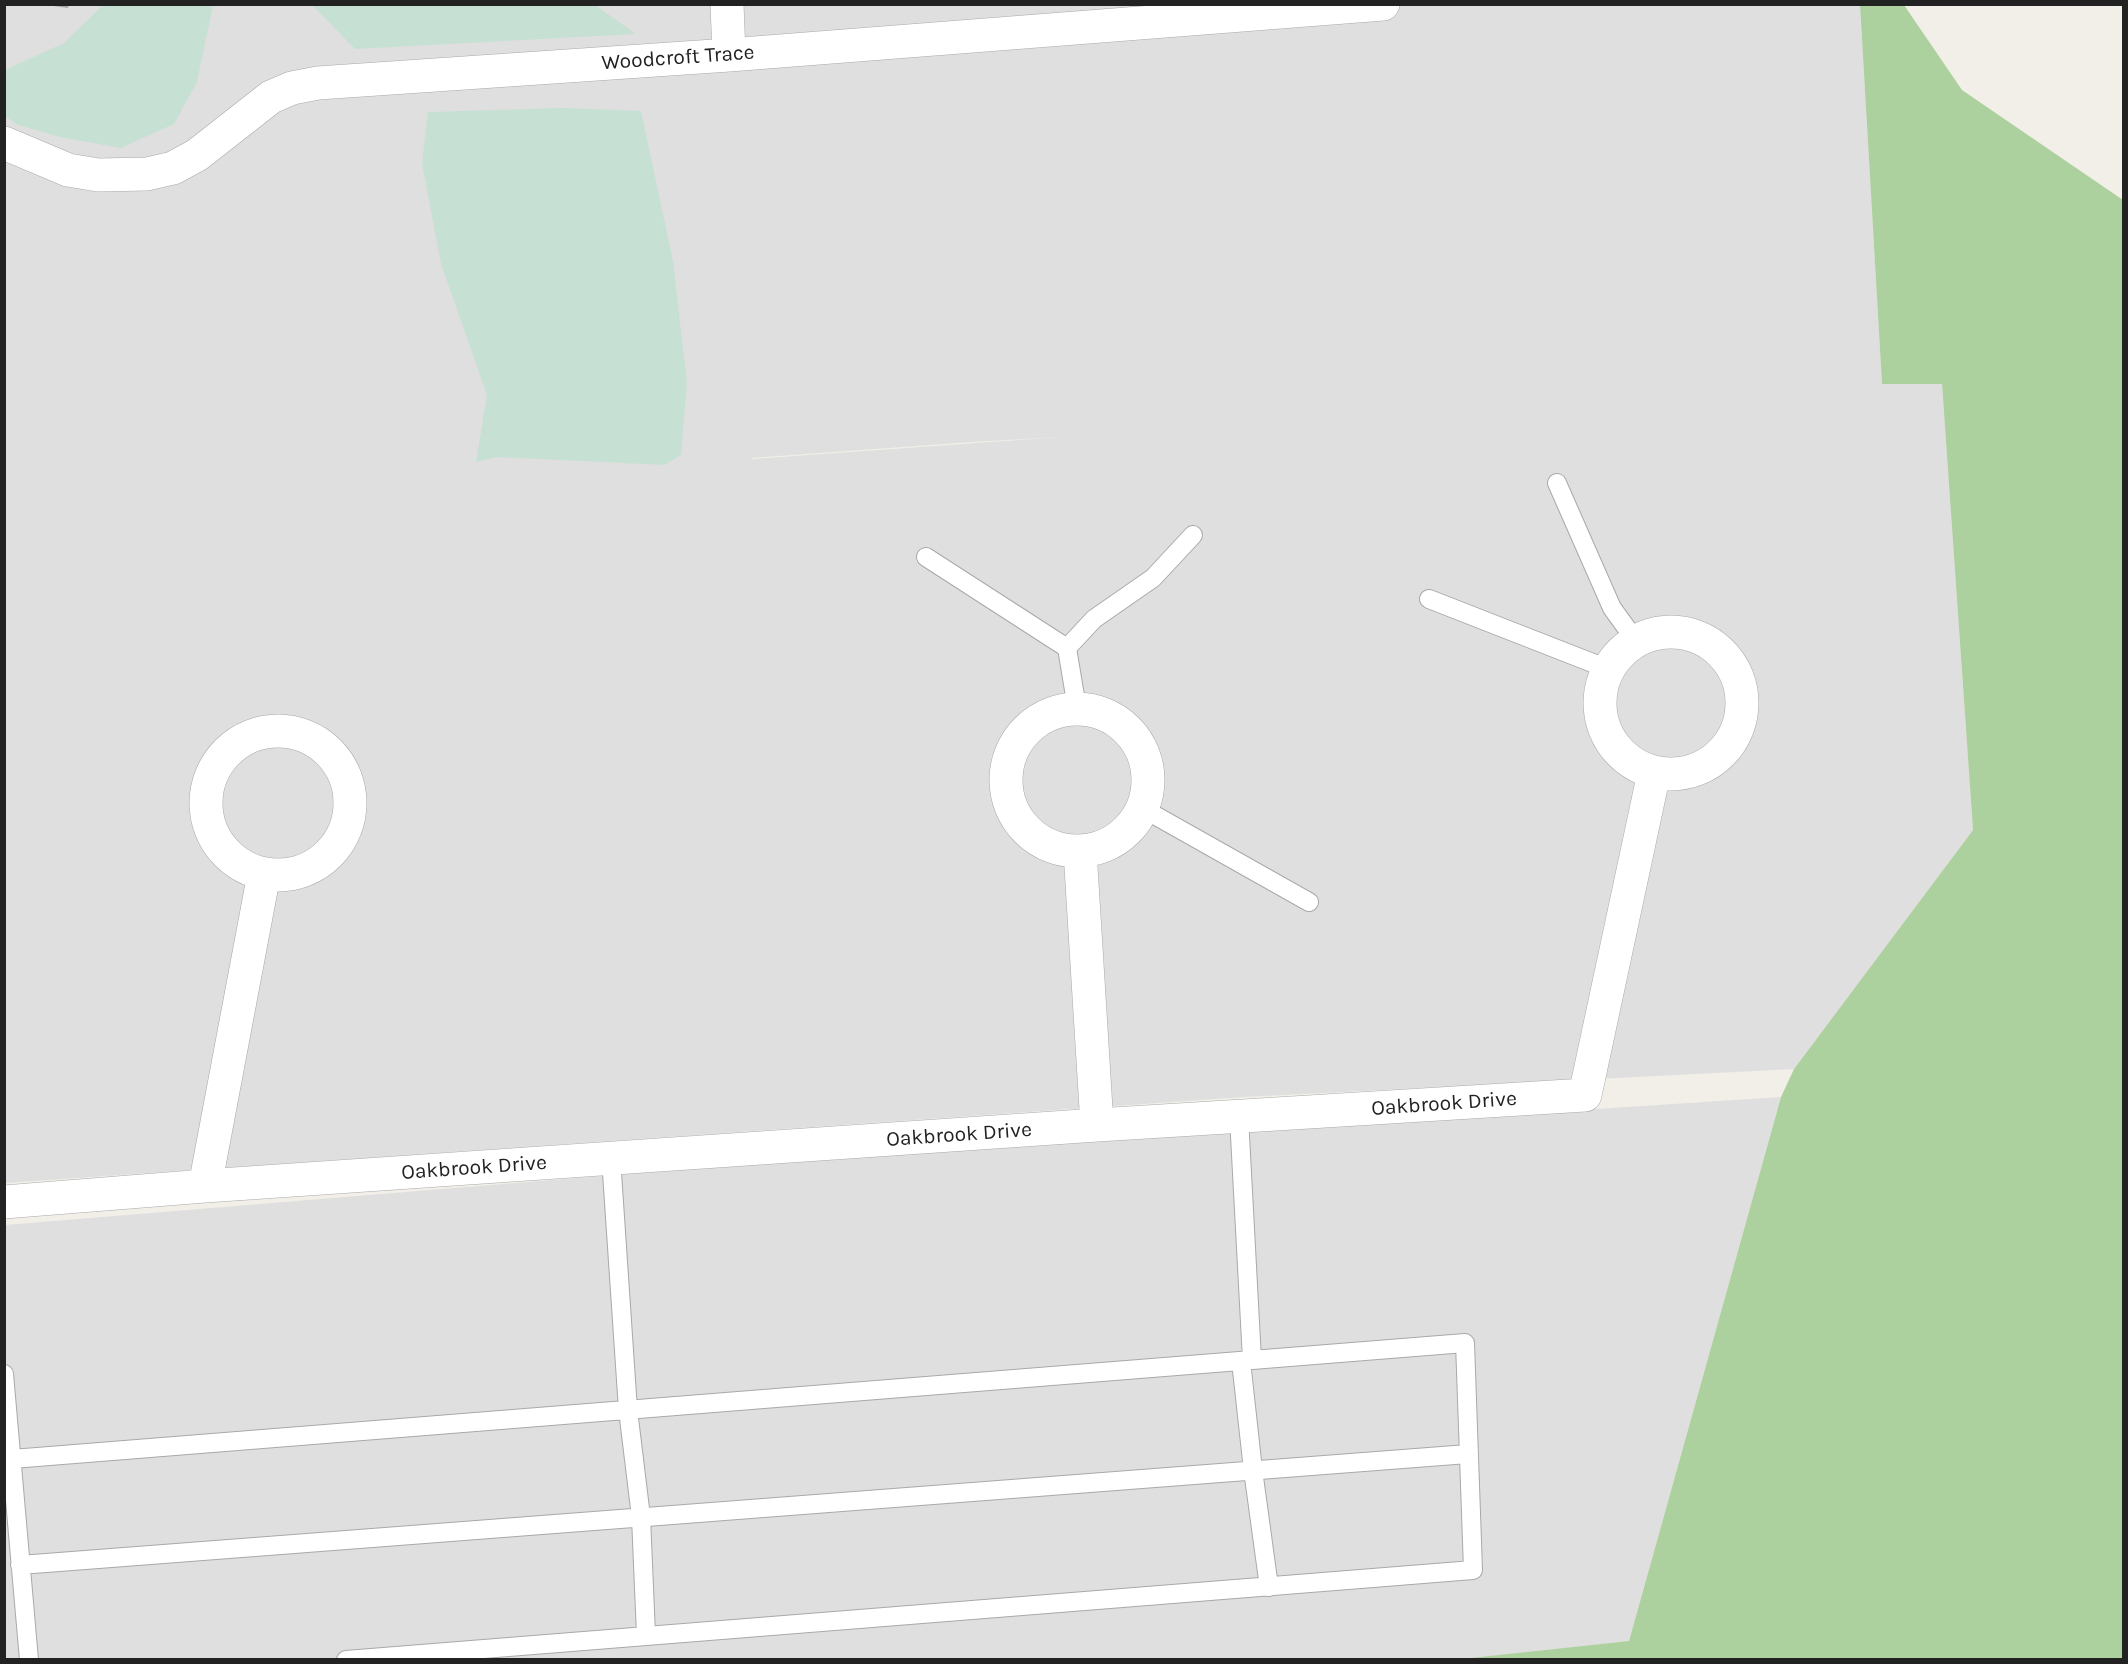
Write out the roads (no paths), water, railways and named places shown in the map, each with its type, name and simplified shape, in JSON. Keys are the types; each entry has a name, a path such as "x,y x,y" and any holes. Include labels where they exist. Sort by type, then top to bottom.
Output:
{"street":[{"path":"727,4 729,55"},
{"name":"Woodcroft Trace","path":"4,143 68,170 98,175 147,174 173,168 198,155 247,114 271,98 292,88 318,83 729,55 1383,4"},
{"path":"1681,632 1703,640 1721,653 1735,672 1741,693 1741,717 1733,738 1719,756 1699,769 1677,774 1654,773 1635,764 1618,750 1606,732 1601,711 1601,690 1608,669 1621,653 1636,641 1658,633 1681,632"},
{"path":"1077,708 1101,712 1121,723 1137,740 1146,762 1148,785 1142,808 1132,825 1118,839 1100,848 1080,851 1057,848 1037,838 1021,823 1010,803 1006,781 1009,759 1019,738 1035,722 1055,711 1077,708"},
{"path":"285,730 308,737 327,750 341,769 349,791 348,814 341,836 328,854 309,868 287,874 264,874 241,865 223,849 210,828 205,804 209,780 226,753 238,742 261,732 285,730"},
{"name":"Oakbrook Drive","path":"4,1202 205,1186 1097,1125 1585,1095 1654,773"},
{"path":"1080,851 1097,1125"},
{"path":"205,1186 264,874"}],"lane":[{"path":"1557,483 1612,608 1636,641"},
{"path":"1067,648 1094,619 1153,578 1193,535"},
{"path":"926,558 1067,648 1077,708"},
{"path":"1429,599 1608,669"},
{"path":"1142,808 1309,902"},
{"path":"1239,1117 1253,1470 1269,1587"},
{"path":"611,1158 628,1410 641,1517 646,1635"},
{"path":"12,1458 1465,1343 1473,1570 346,1659"},
{"path":"4,1374 28,1659"},
{"path":"21,1565 1468,1454"}]}
